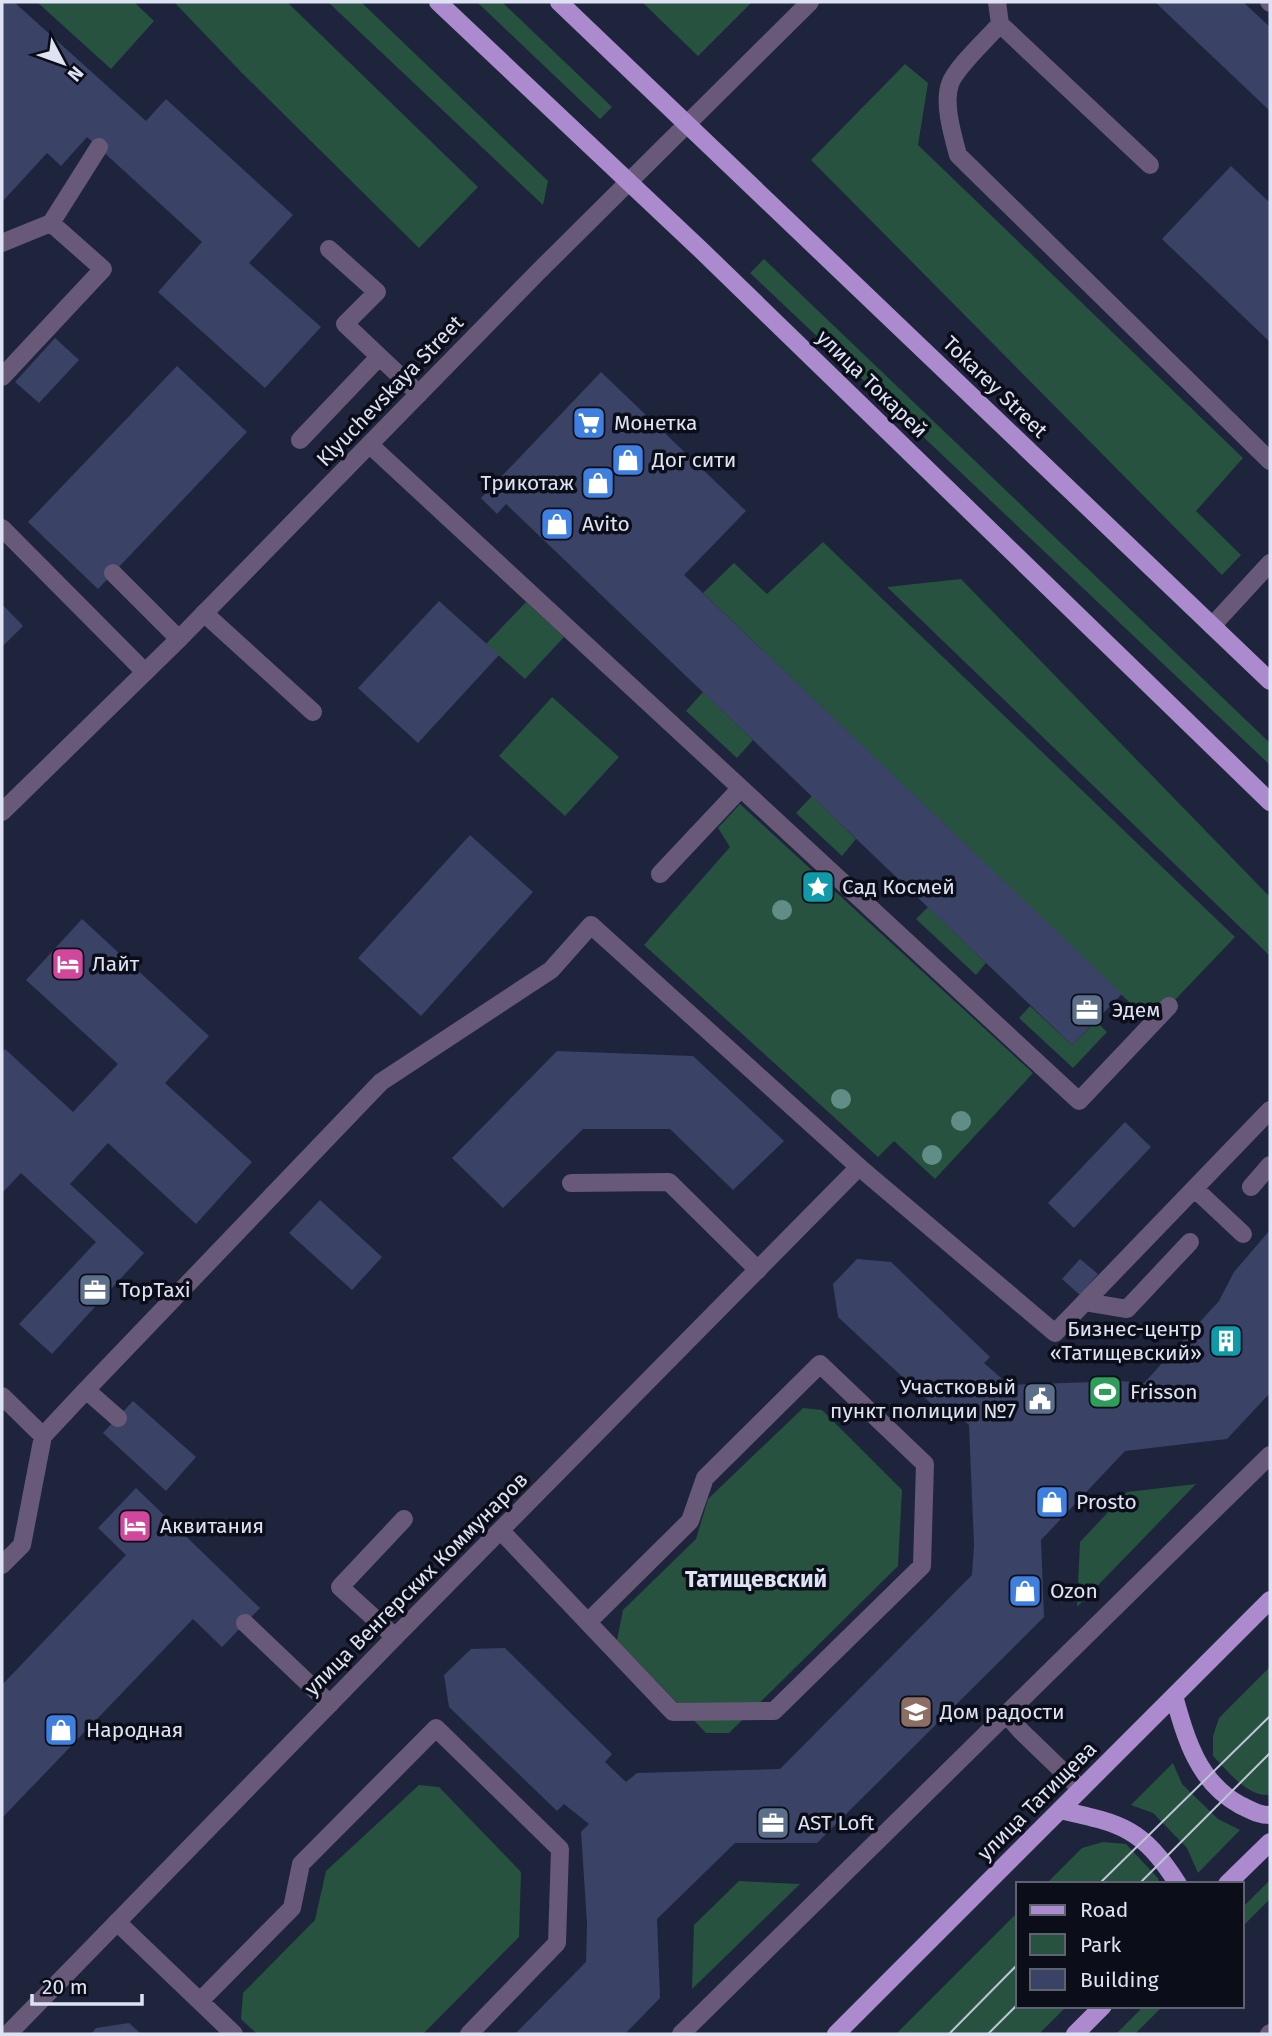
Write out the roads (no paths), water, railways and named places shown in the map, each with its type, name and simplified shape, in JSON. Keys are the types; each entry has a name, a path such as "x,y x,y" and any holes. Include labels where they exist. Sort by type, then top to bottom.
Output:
{"main road":[{"name":"улица Токарей","path":"438,2 629,182 1270,802"},
{"path":"559,2 689,125"},
{"name":"Tokarey Street","path":"689,125 1270,681"},
{"name":"улица Татищева","path":"836,2034 1270,1600"},
{"path":"1174,1696 1188,1745 1207,1777 1226,1797 1259,1815 1270,1815"},
{"path":"1060,1810 1112,1822 1143,1839 1163,1860 1177,1882"},
{"path":"1229,1882 1270,1842"},
{"path":"1075,2034 1101,2008"}],"street":[{"name":"Klyuchevskaya Street","path":"2,811 179,639 810,2"},
{"path":"997,2 1000,24 1150,166"},
{"path":"1000,24 950,84 948,119 958,155 1270,461"},
{"path":"2,243 51,223 99,148"},
{"path":"2,377 103,269 51,223"},
{"path":"329,249 377,292 345,324 419,394"},
{"path":"300,440 379,357"},
{"path":"370,445 1079,1101 1169,1006"},
{"path":"2,528 145,672"},
{"path":"1212,626 1270,563"},
{"path":"113,573 179,639"},
{"path":"204,613 313,712"},
{"path":"660,874 740,789"},
{"path":"2,1565 22,1545 43,1436 382,1082 551,970 591,925 859,1167 1055,1333 1270,1110"},
{"path":"1251,1187 1270,1165"},
{"name":"улица Венгерских Коммунаров","path":"8,2034 859,1167"},
{"path":"571,1183 669,1182 758,1270"},
{"path":"1195,1189 1242,1234"},
{"path":"1085,1302 1127,1309 1190,1242"},
{"path":"500,1531 673,1712 774,1711 922,1566 925,1464 820,1364 705,1478 690,1521 588,1622"},
{"path":"86,1390 118,1418"},
{"path":"2,1396 43,1436"},
{"path":"681,2034 1270,1455"},
{"path":"395,1637 340,1587 404,1519"},
{"path":"245,1623 330,1704"},
{"path":"1006,1714 1081,1789"},
{"path":"200,2001 292,1908 301,1864 436,1728 559,1849 557,1943 469,2034"},
{"path":"117,1922 234,2034"}],"tram line":[{"path":"1101,1882 1270,1716"},
{"path":"1141,1882 1270,1753"},
{"path":"949,2034 1016,1966"},
{"path":"988,2034 1016,2006"}],"place":[{"name":"Монетка","path":"589,423"},
{"name":"Дог сити","path":"628,460"},
{"name":"Трикотаж","path":"598,483"},
{"name":"Avito","path":"557,524"},
{"name":"Сад Космей","path":"818,887"},
{"name":"Лайт","path":"68,964"},
{"name":"Эдем","path":"1087,1010"},
{"name":"TopTaxi","path":"95,1290"},
{"name":"Бизнес-центр «Татищевский»","path":"1226,1341"},
{"name":"Frisson","path":"1105,1392"},
{"name":"Участковый пункт полиции №7","path":"1040,1399"},
{"name":"Prosto","path":"1052,1502"},
{"name":"Аквитания","path":"135,1526"},
{"name":"Ozon","path":"1025,1591"},
{"name":"Дом радости","path":"916,1712"},
{"name":"Народная","path":"61,1730"},
{"name":"AST Loft","path":"773,1823"}],"district":[{"name":"Татищевский","path":"756,1579"}]}
